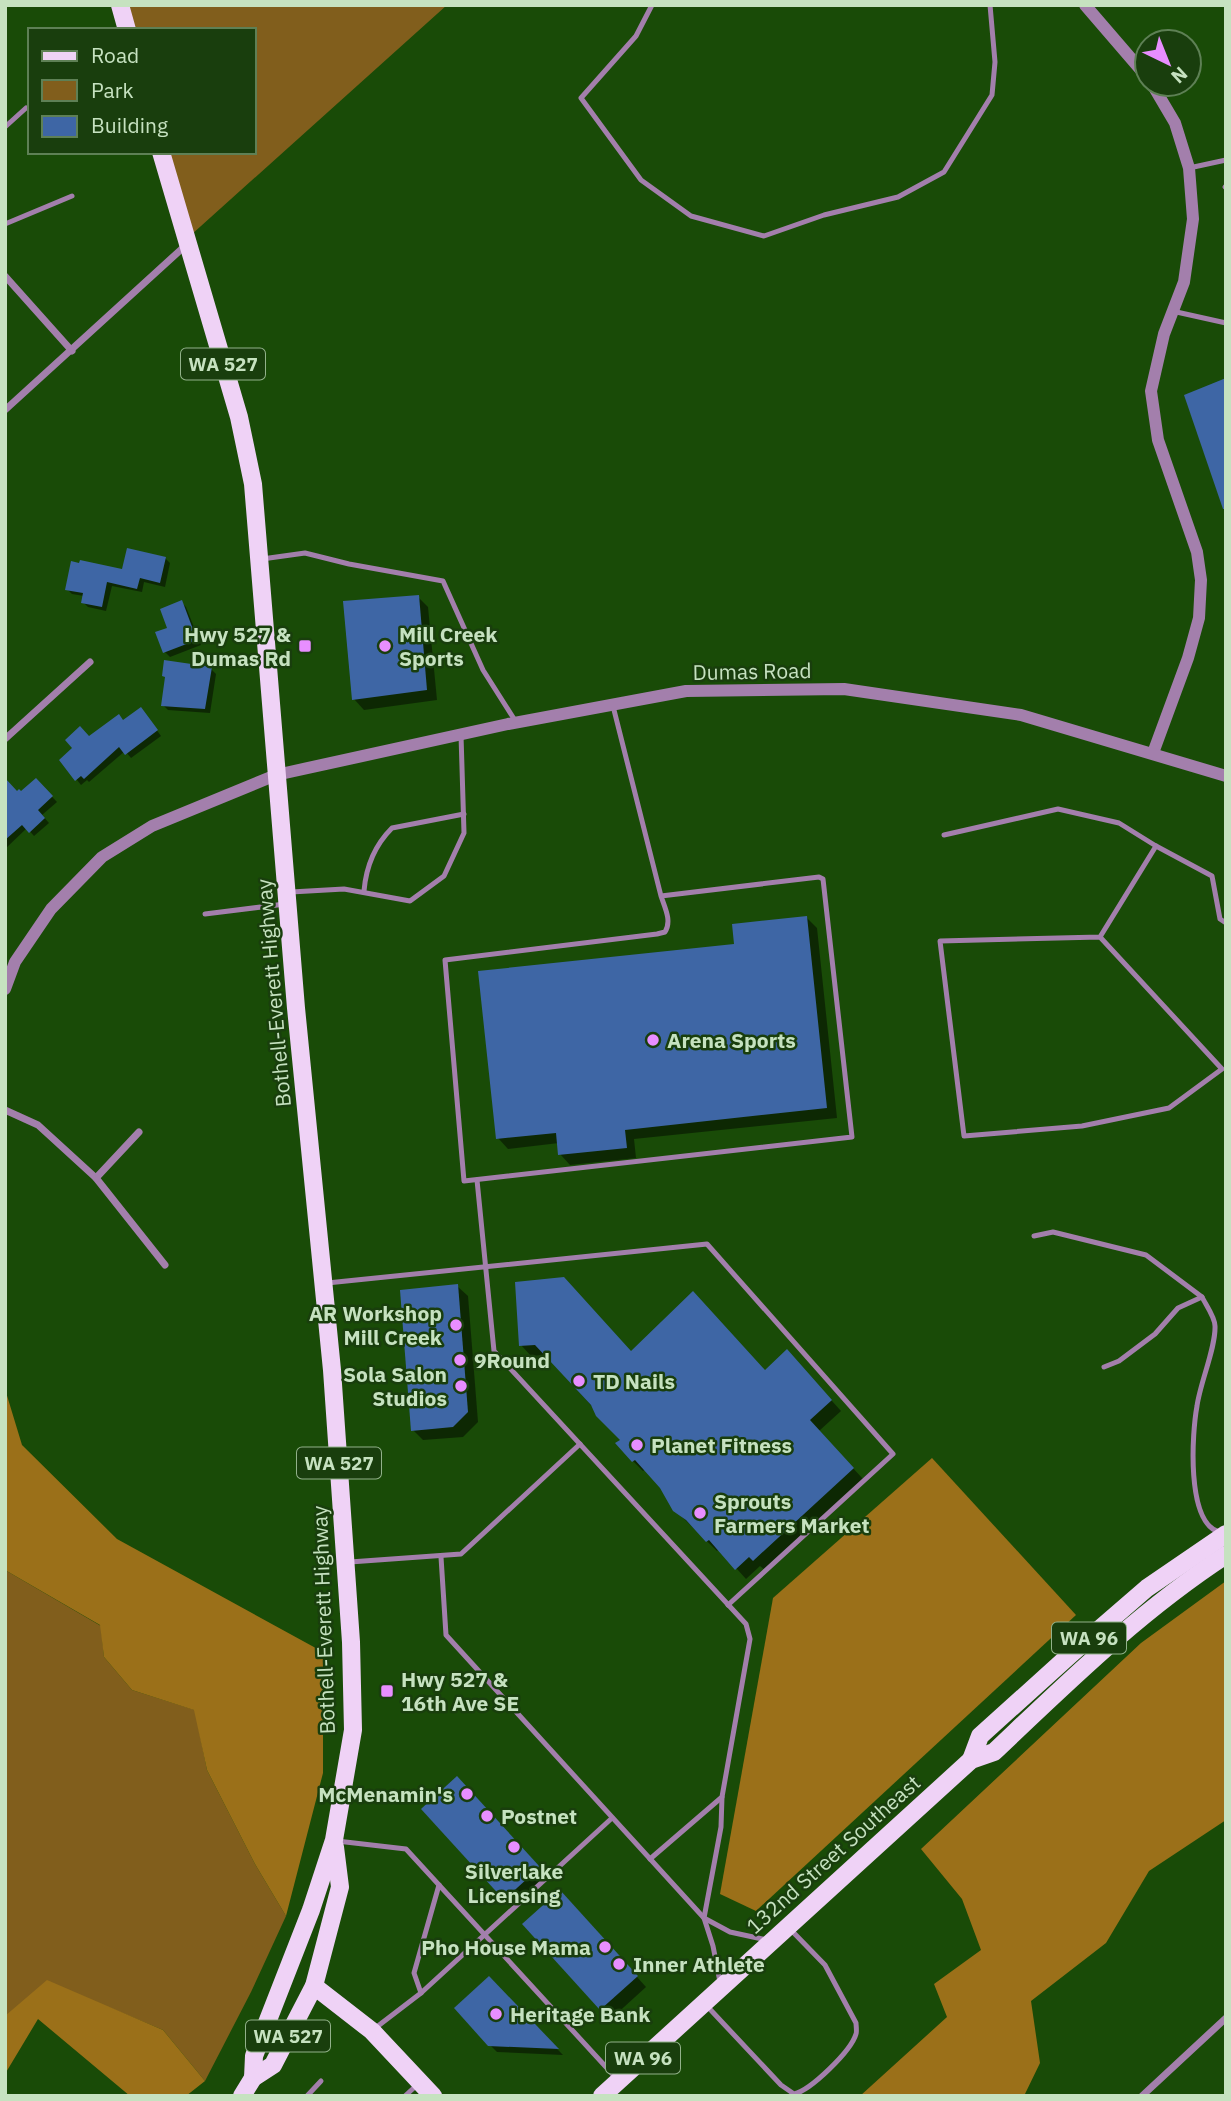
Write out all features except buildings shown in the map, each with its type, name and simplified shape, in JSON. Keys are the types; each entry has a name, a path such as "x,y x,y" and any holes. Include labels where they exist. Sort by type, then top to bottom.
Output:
{"main road":[{"path":"120,5 126,28"},
{"name":"Bothell-Everett Highway","path":"162,154 239,416 253,484 276,775 332,1370 346,1563 354,1730 334,1840 311,1910 254,2056 253,2078"},
{"name":"132nd Street Southeast","path":"971,1760 980,1736 1072,1653 1147,1588 1225,1534"},
{"name":"132nd Street Southeast","path":"602,2096 971,1760 994,1752 1110,1643 1194,1576 1226,1555"},
{"name":"Bothell-Everett Highway","path":"242,2096 253,2078 273,2065 314,1986 340,1887 334,1840"},
{"path":"311,1910 314,1986 372,2031 433,2096"}],"street":[{"path":"1085,5 1133,61"},
{"path":"1153,754 1188,658 1199,618 1200,593 1197,552 1158,440 1151,391 1164,334 1184,282 1193,219 1189,169 1175,123 1160,98"},
{"path":"5,410 187,244"},
{"path":"5,276 72,351"},
{"path":"5,739 90,662"},
{"name":"Dumas Road","path":"5,989 15,962 51,909 102,857 152,826 276,775 516,723 686,691 844,689 1021,715 1226,776"},
{"path":"5,1110 38,1125 96,1178 164,1265"},
{"path":"96,1178 139,1132"},
{"path":"1142,2096 1226,2018"}],"lane":[{"path":"652,5 636,36 581,98 640,180 691,216 764,236 824,215 898,197 944,172 992,95 995,62 990,5"},
{"path":"5,127 26,108"},
{"path":"1189,169 1226,160"},
{"path":"5,224 72,197"},
{"path":"1172,311 1226,323"},
{"path":"259,559 305,553 443,581 483,670 516,723"},
{"path":"613,705 661,896 668,918 668,927 665,932 445,960 464,1181 852,1137 824,879 819,877 661,896"},
{"path":"205,914 344,889 410,901 444,876 464,833 461,735"},
{"path":"944,835 1058,808 1119,823 1212,876 1220,919 1226,923"},
{"path":"364,891 374,852 384,835 392,828 464,814"},
{"path":"1100,937 1156,846"},
{"path":"1100,937 1222,1069 1169,1108 1082,1126 964,1136 940,941 1100,937"},
{"path":"477,1180 494,1351 746,1624 750,1639 704,1918 713,1946 721,1988"},
{"path":"1034,1236 1054,1232 1146,1255 1202,1297 1216,1325 1197,1406 1193,1479 1199,1511 1214,1531 1225,1534"},
{"path":"322,1284 707,1244 893,1454 728,1605"},
{"path":"1104,1367 1119,1361 1155,1334 1178,1308 1202,1297"},
{"path":"346,1563 461,1554 580,1444"},
{"path":"441,1557 446,1635 704,1918 730,1932 771,1941"},
{"path":"650,1858 722,1797"},
{"path":"372,2031 421,1993 612,1818"},
{"path":"334,1840 406,1849 618,2080"},
{"path":"421,1993 414,1973 439,1885"},
{"path":"705,2003 781,2085 793,2094 803,2092 819,2078 851,2045 856,2033 856,2023 825,1965 788,1927"},
{"path":"307,2096 321,2081"},
{"path":"405,2096 421,2082"}],"green space":[{"path":"127,5 447,5 191,235 169,154 256,154 256,28 133,28"},
{"path":"5,1570 101,1626 104,1657 132,1690 195,1710 207,1770 255,1864 286,1916 205,2081 163,2030 108,2007 5,2016"}],"shaded area":[{"path":"5,1389 22,1445 117,1539 323,1652 323,1773 286,1916 255,1864 207,1770 194,1710 132,1690 104,1657 100,1625 5,1570"},
{"path":"932,1458 1076,1615 756,1911 720,1894 773,1598"},
{"path":"1226,1581 1226,1820 1149,1871 1106,1943 1031,2001 1040,2063 1024,2096 860,2096 947,2017 934,1984 981,1950 962,1899 921,1849 1141,1643"},
{"path":"47,1980 163,2030 205,2081 186,2096 130,2096 38,2019 5,2074 5,2016"}],"place":[{"name":"Hwy 527 & Dumas Rd","path":"305,646"},
{"name":"Mill Creek Sports","path":"385,646"},
{"name":"Arena Sports","path":"653,1040"},
{"name":"AR Workshop Mill Creek","path":"456,1325"},
{"name":"9Round","path":"460,1360"},
{"name":"TD Nails","path":"579,1381"},
{"name":"Sola Salon Studios","path":"461,1386"},
{"name":"Planet Fitness","path":"637,1445"},
{"name":"Sprouts Farmers Market","path":"700,1513"},
{"name":"Hwy 527 & 16th Ave SE","path":"387,1691"},
{"name":"McMenamin's","path":"467,1794"},
{"name":"Postnet","path":"487,1816"},
{"name":"Silverlake Licensing","path":"514,1847"},
{"name":"Pho House Mama","path":"605,1947"},
{"name":"Inner Athlete","path":"619,1964"},
{"name":"Heritage Bank","path":"496,2014"}]}
